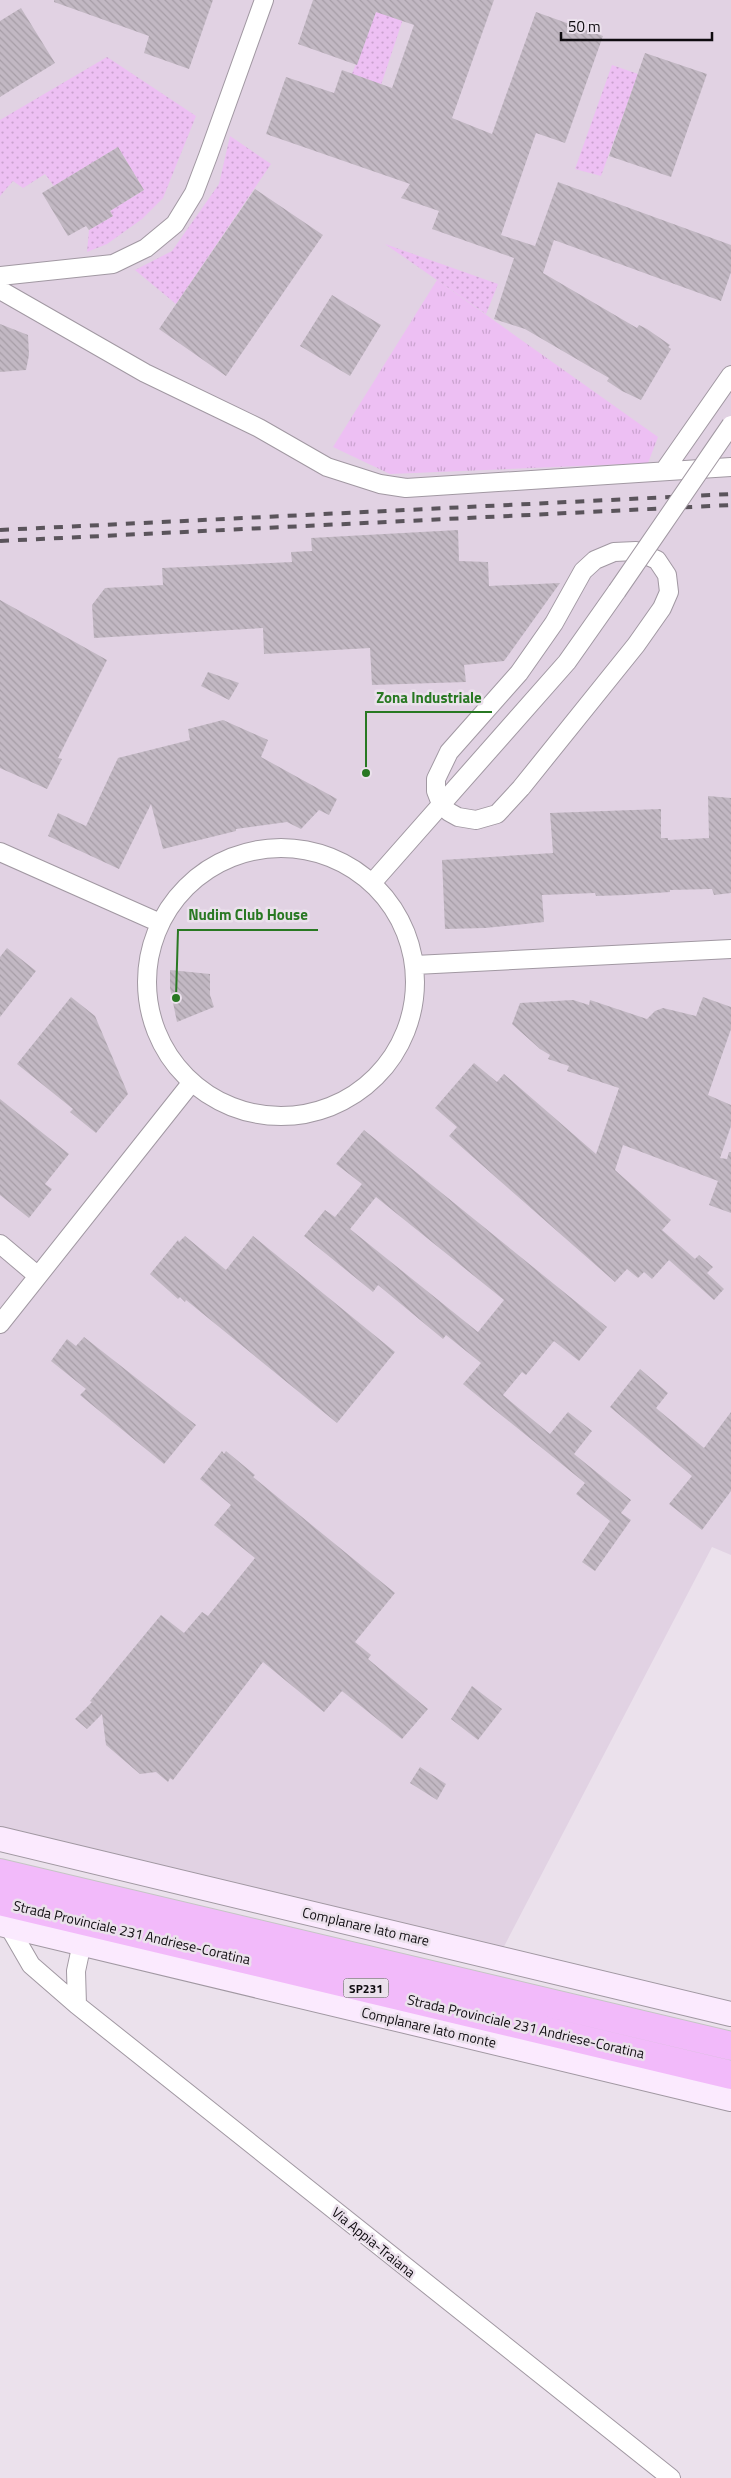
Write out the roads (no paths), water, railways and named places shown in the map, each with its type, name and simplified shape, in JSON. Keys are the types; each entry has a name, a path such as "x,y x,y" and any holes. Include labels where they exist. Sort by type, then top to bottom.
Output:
{"highway":[{"name":"Strada Provinciale 231 Andriese-Coratina","path":"0,1873 731,2046"},
{"name":"Strada Provinciale 231 Andriese-Coratina","path":"0,1901 731,2075"}],"street":[{"path":"0,276 113,264 146,248 175,224 194,193 264,0"},
{"path":"0,290 145,373 259,428 326,467 380,484 406,488 731,467"},
{"path":"664,471 731,375"},
{"path":"372,883 494,742 567,662 731,425"},
{"path":"636,551 658,560 667,575 669,592 662,608 636,646 521,788 496,814 476,820 458,817 441,804 436,791 436,778 445,759 519,673 554,623 583,572 595,560 614,552 636,551"},
{"path":"270,848 297,849 324,855 350,866 372,883 385,896 400,920 411,946 415,964 416,988 413,1011 402,1040 381,1072 364,1088 345,1100 301,1115 277,1116 254,1113 232,1106 211,1096 192,1082 176,1064 162,1043 153,1020 148,996 147,971 152,946 160,923 175,900 194,880 217,864 243,854 270,848"},
{"path":"0,852 160,923"},
{"path":"415,964 731,949"},
{"path":"0,1324 192,1082"},
{"path":"0,1244 38,1276"},
{"name":"Complanare lato mare","path":"0,1839 731,2014"},
{"name":"Complanare lato monte","path":"5,1926 731,2099"},
{"name":"Via Appia-Traiana","path":"5,1926 31,1965 77,2005 671,2478"},
{"path":"77,2005 76,1972 82,1943"}],"railway":[{"path":"0,530 731,494"},
{"path":"0,541 731,505"}],"place":[{"name":"Zona Industriale","path":"366,773"},
{"name":"Nudim Club House","path":"176,998"}]}
